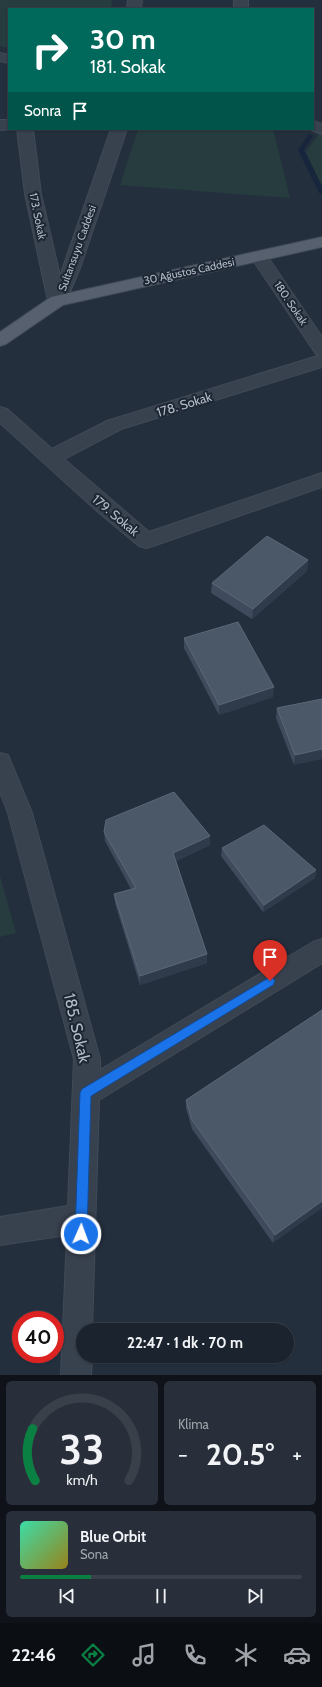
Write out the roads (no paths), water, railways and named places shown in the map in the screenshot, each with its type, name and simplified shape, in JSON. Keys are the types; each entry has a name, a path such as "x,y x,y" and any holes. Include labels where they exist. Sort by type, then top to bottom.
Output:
{"main road":[{"name":"30 Ağustos Caddesi","path":"57,301 322,242"},
{"name":"Sultansuyu Caddesi","path":"0,340 57,301"}],"street":[{"name":"173. Sokak","path":"25,130 33,194 57,301"},
{"name":"Sultansuyu Caddesi","path":"57,301 72,268 118,130"},
{"name":"180. Sokak","path":"260,257 322,350"},
{"name":"178. Sokak","path":"50,458 114,425 322,361"},
{"name":"179. Sokak","path":"0,413 146,541 322,480"},
{"name":"185. Sokak","path":"0,762 20,813 87,1059 76,1375"},
{"path":"86,1093 322,950"},
{"path":"0,1231 81,1218"}],"waterway":[{"path":"310,136 301,150 322,193"}]}
